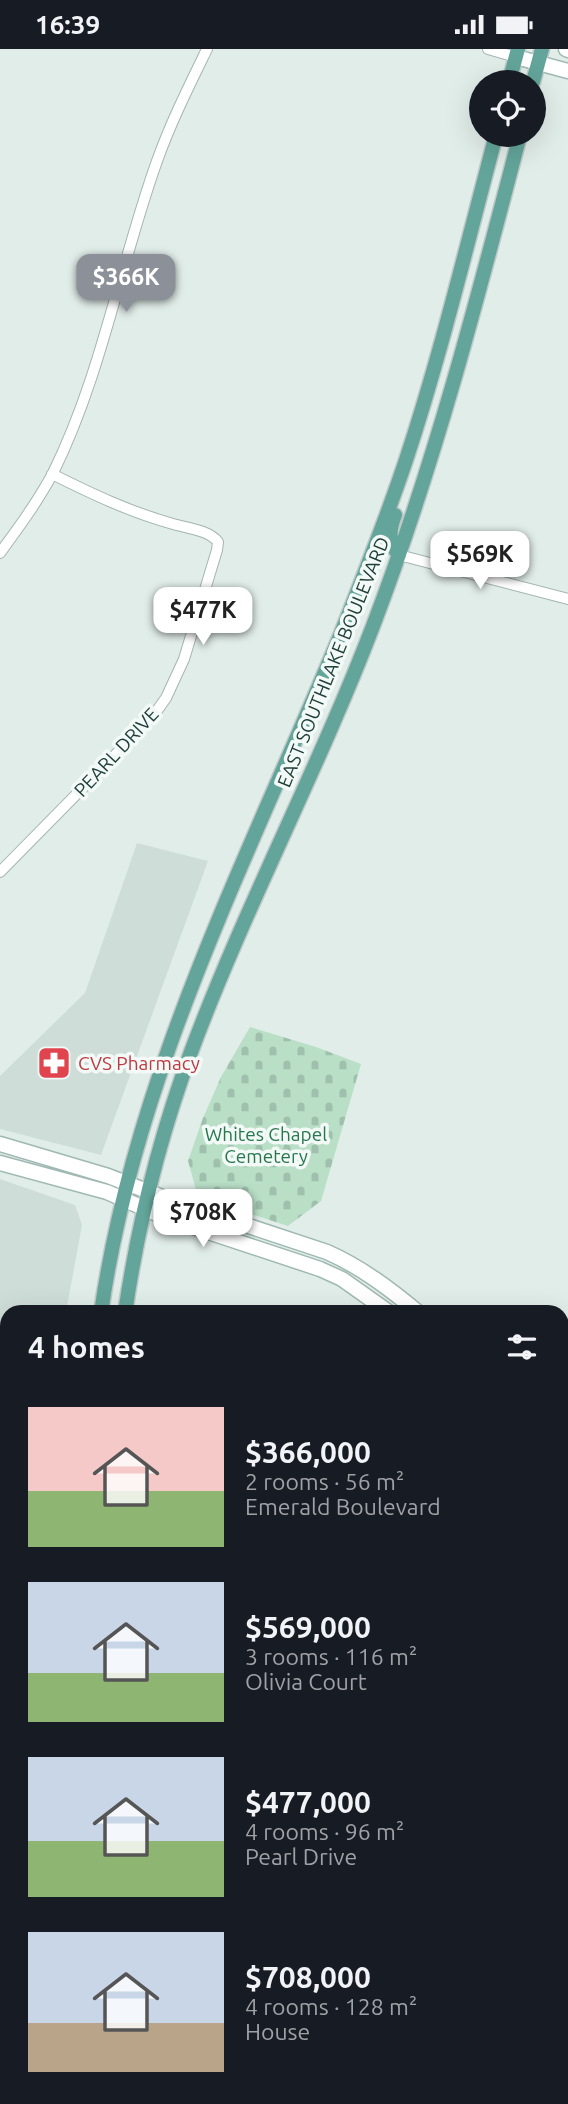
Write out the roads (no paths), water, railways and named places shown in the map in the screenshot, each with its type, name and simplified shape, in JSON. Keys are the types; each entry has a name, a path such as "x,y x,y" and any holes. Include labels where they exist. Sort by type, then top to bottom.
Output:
{"main road":[{"path":"512,70 517,53 540,56 568,71"},
{"name":"EAST SOUTHLAKE BOULEVARD","path":"102,1305 111,1248 126,1183 157,1079 218,922 340,636 406,460 446,325 493,147"},
{"name":"EAST SOUTHLAKE BOULEVARD","path":"126,1305 149,1193 190,1055 372,628 433,453 462,356 517,147"},
{"path":"398,555 390,539 390,530 407,471 406,460"},
{"path":"218,922 240,933"},
{"path":"0,1144 126,1183 351,1262 409,1305"},
{"path":"0,1163 107,1192 145,1209 320,1269 342,1279 379,1305"}],"street":[{"path":"0,553 32,508 69,437 96,362 157,160 177,109 207,49"},
{"path":"488,49 517,53"},
{"name":"PEARL DRIVE","path":"0,872 131,738 166,698 184,659 218,543 208,534 122,508 52,474"},
{"path":"398,555 568,599"}],"place":[{"name":"CVS Pharmacy","path":"54,1063"}],"park label":[{"name":"Whites Chapel Cemetery","path":"266,1145"}]}
